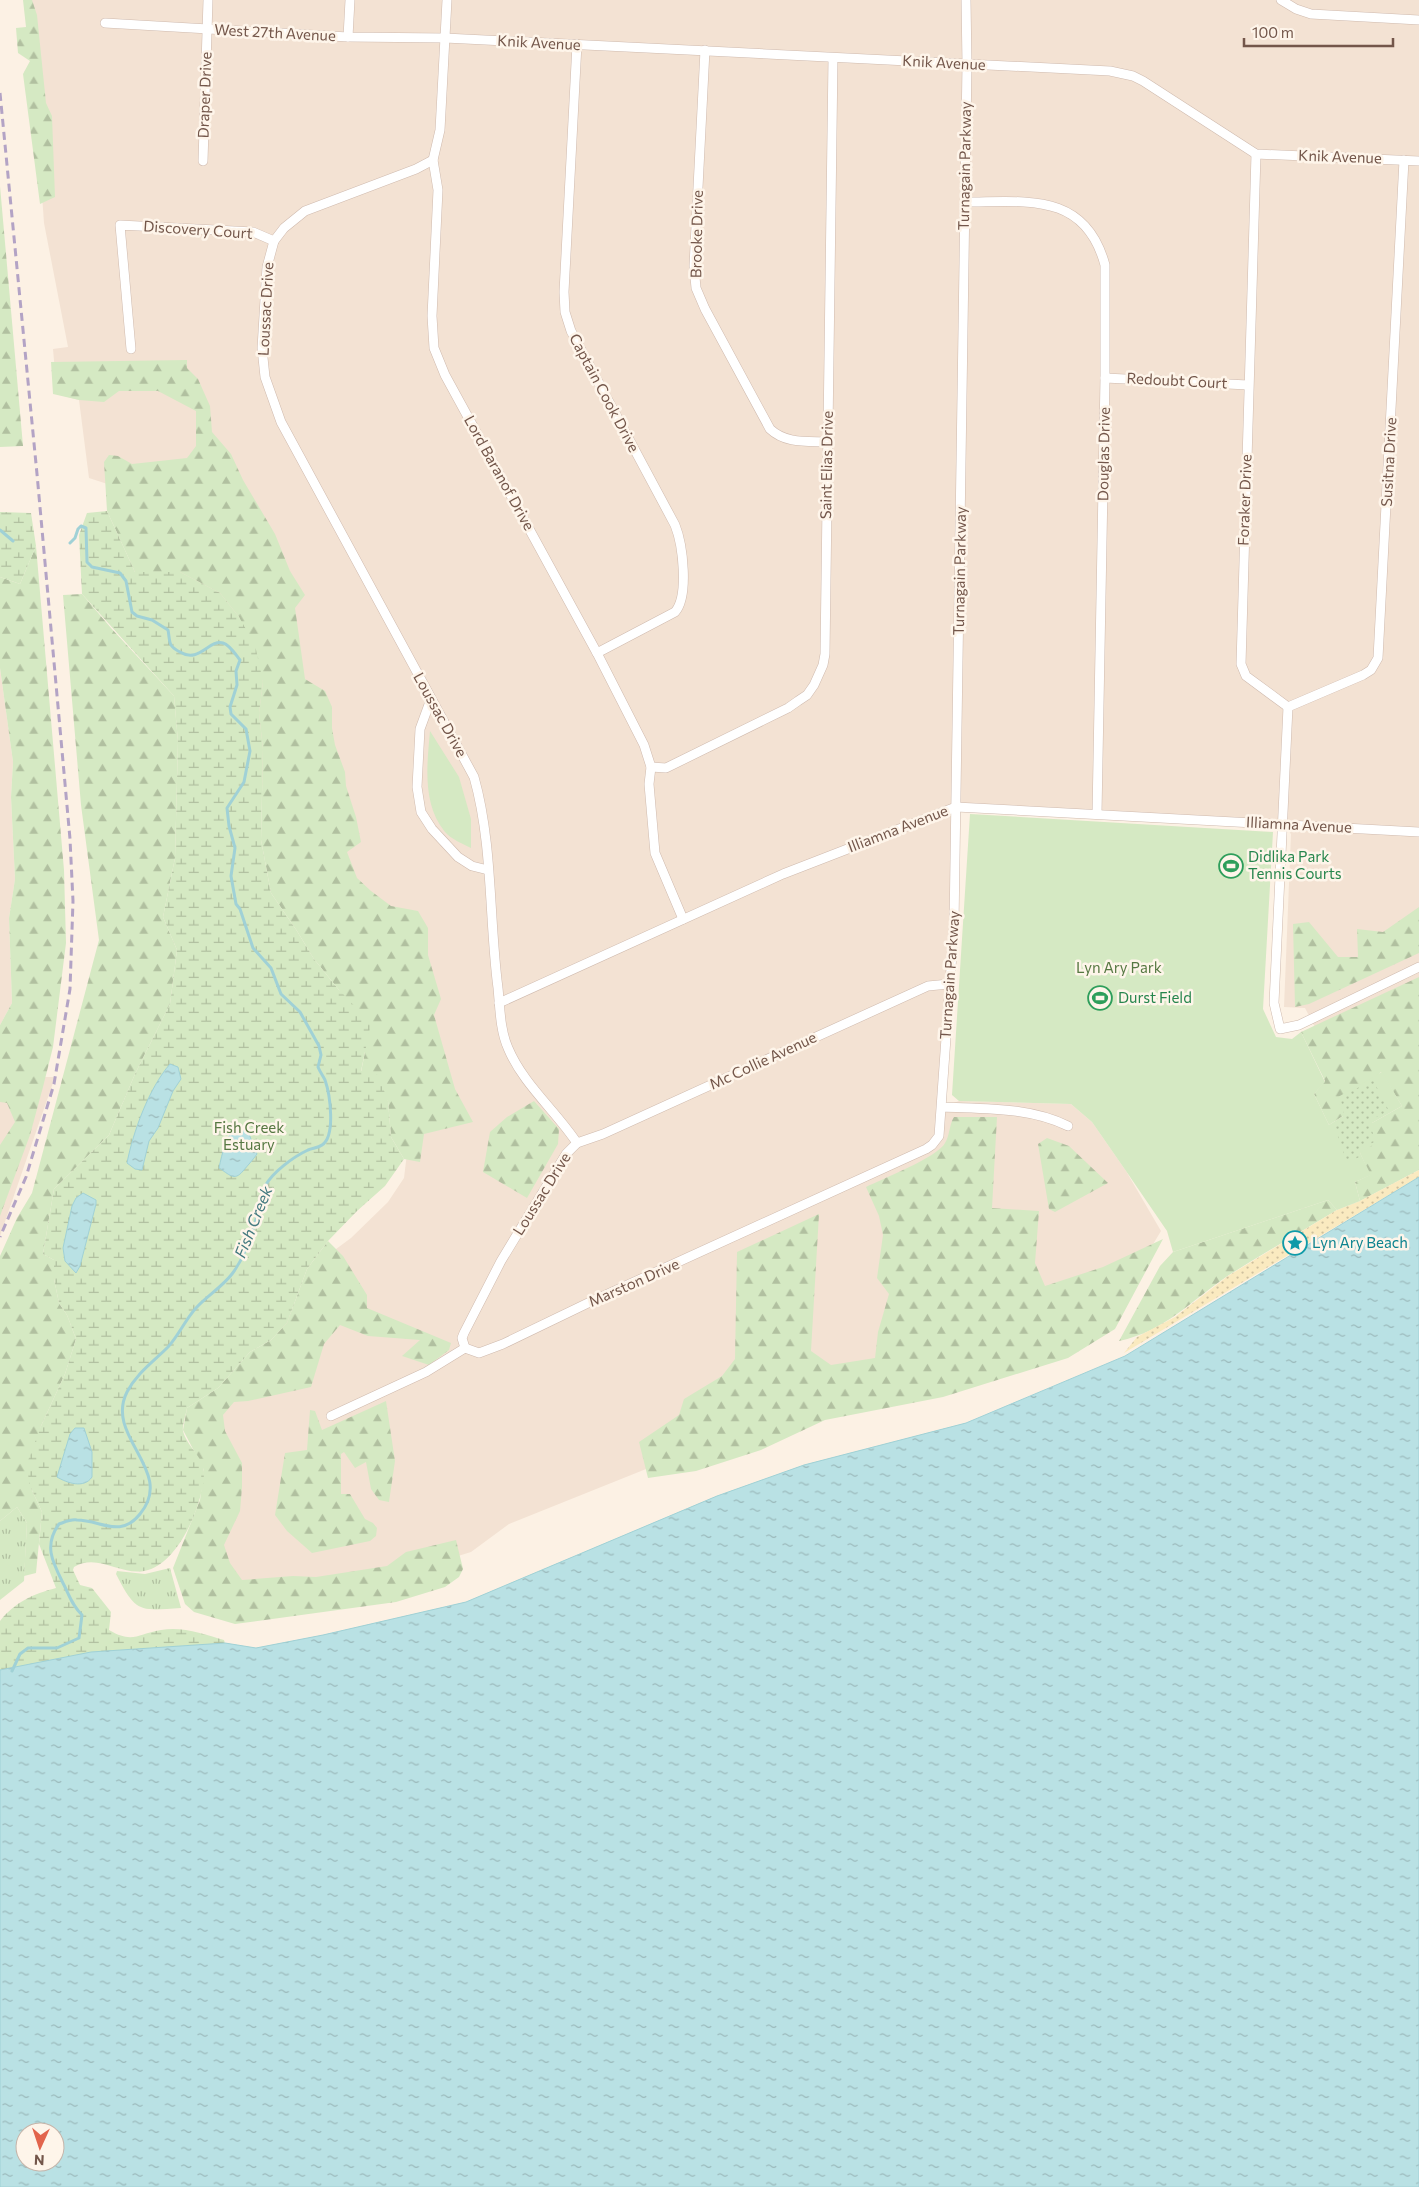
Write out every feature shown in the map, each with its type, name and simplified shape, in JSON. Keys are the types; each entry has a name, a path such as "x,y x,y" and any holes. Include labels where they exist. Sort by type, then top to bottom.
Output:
{"street":[{"name":"Draper Drive","path":"203,161 208,0"},
{"path":"348,37 350,0"},
{"name":"Lord Baranof Drive","path":"447,0 440,130 433,160 438,190 432,316 434,348 445,375 597,653 644,745 651,767 649,784 655,853 683,919"},
{"name":"Turnagain Parkway","path":"936,1140 940,1130 942,1107 954,926 967,64 966,0"},
{"path":"1282,0 1296,9 1311,14 1419,20"},
{"name":"West 27th Avenue","path":"105,23 348,37 445,38"},
{"name":"Knik Avenue","path":"445,38 1110,71 1133,76 1156,88 1256,154 1419,161"},
{"name":"Captain Cook Drive","path":"577,44 564,292 565,312 571,331 675,525 682,550 681,602 675,612 597,653"},
{"name":"Brooke Drive","path":"705,50 694,266 696,288 705,309 770,430 776,435 790,440 828,442"},
{"name":"Saint Elias Drive","path":"651,767 666,768 788,708 807,695 816,680 825,654 833,58"},
{"name":"Foraker Drive","path":"1256,154 1241,664 1246,676 1288,706"},
{"name":"Loussac Drive","path":"433,160 416,169 305,212 284,228 274,241 266,267 262,348 265,377 273,405 281,422 474,777 482,812 503,1034 513,1060 577,1143 566,1154 501,1261 464,1333 462,1338 465,1348"},
{"name":"Susitna Drive","path":"1288,706 1363,675 1371,670 1378,658 1404,160"},
{"name":"Douglas Drive","path":"965,202 1041,202 1051,205 1073,216 1091,233 1102,254 1105,265 1105,378 1097,814"},
{"name":"Discovery Court","path":"131,349 120,225 253,232 274,241"},
{"name":"Redoubt Court","path":"1105,378 1248,384"},
{"path":"431,699 420,729 417,787 421,812 432,829 458,858 472,866 488,870"},
{"path":"1288,706 1274,1003 1280,1029 1299,1025 1419,967"},
{"name":"Illiamna Avenue","path":"500,1003 826,856 956,807 1419,832"},
{"name":"Mc Collie Avenue","path":"577,1143 603,1134 928,986 949,984"},
{"path":"942,1107 1018,1111 1036,1114 1068,1126"},
{"name":"Marston Drive","path":"465,1348 479,1353 503,1344 588,1303 926,1149 936,1140"},
{"path":"331,1416 426,1372 465,1348"}],"shaded area":[{"path":"28,0 1419,0 1419,1038 1322,1041 1305,1008 1284,1007 1291,834 1283,824 957,807 943,1107 959,1101 1071,1104 1092,1122 1126,1171 1161,1231 1107,1321 666,1461 509,1524 471,1552 390,1577 236,1595 217,1569 208,1437 332,1252 351,1238 388,1202 404,1178 411,1120 132,492 89,478 79,400 57,394 53,349 68,347 44,223"},
{"path":"0,668 13,762 11,797 15,879 9,918 12,1003 0,1025"},
{"path":"55,1077 0,1236 0,1080"}],"green space":[{"path":"23,0 32,0 37,15 46,103 52,116 55,197 40,204 23,74 30,61 18,53 16,28 26,27"},
{"path":"0,186 23,446 0,447"},
{"path":"187,360 187,368 198,379 210,406 212,432 231,454 243,480 275,534 290,571 305,595 295,608 305,679 325,691 332,707 332,728 335,745 345,772 346,786 356,817 361,842 347,852 357,878 391,906 418,911 428,928 428,955 441,999 434,1015 455,1089 473,1122 424,1134 420,1162 404,1159 391,1137 388,1101 361,1072 365,1052 339,990 314,959 271,893 261,840 263,749 259,713 263,682 239,617 220,593 180,572 135,572 107,511 104,462 109,455 118,456 132,464 187,458 196,446 196,411 158,391 119,391 104,402 79,400 53,394 51,362"},
{"name":"Fish Creek Estuary","path":"107,511 135,572 180,572 220,593 239,617 255,645 263,682 259,713 263,749 261,840 271,893 314,959 339,990 371,1023 361,1071 378,1075 388,1101 391,1137 404,1159 385,1186 328,1241 307,1269 287,1323 271,1340 250,1352 218,1388 187,1408 183,1431 201,1462 204,1472 200,1499 195,1514 180,1543 160,1564 148,1570 129,1571 92,1562 74,1567 73,1570 80,1585 92,1588 111,1612 109,1630 124,1636 135,1637 161,1630 177,1629 201,1633 224,1640 225,1643 256,1648 323,1635 466,1602 717,1496 804,1465 966,1423 1419,1553 0,1838 0,1621 18,1604 40,1593 56,1588 39,1544 42,1512 31,1488 26,1466 41,1426 65,1374 76,1339 67,1315 59,1303 54,1279 54,1260 43,1254 54,1189 109,1135 135,1074 170,1004 177,950 163,917 175,858 178,742 174,696 82,594 79,535 87,513"},
{"path":"0,512 31,513 36,546 20,584 0,577"},
{"path":"36,546 64,870 66,943 53,1047 30,1135 0,1216 0,1145 15,1122 7,1103 0,1102 0,1025 12,1003 9,918 15,879 11,797 13,762 0,668 0,577 20,584"},
{"path":"82,594 174,696 178,742 175,858 163,917 177,950 170,1004 135,1074 109,1135 54,1189 43,1254 54,1260 54,1279 59,1303 67,1315 76,1339 65,1374 41,1426 31,1488 42,1512 36,1573 24,1576 27,1523 17,1507 0,1521 0,1256 17,1218 32,1193 99,940 81,805 63,595"},
{"path":"430,731 459,777 471,819 471,848 445,832 433,809 429,797 427,771"},
{"name":"Lyn Ary Park","path":"970,814 1273,832 1263,1009 1276,1037 1292,1039 1301,1032 1325,1082 1314,1094 1329,1125 1343,1116 1338,1097 1382,1072 1402,1106 1372,1123 1379,1141 1360,1153 1371,1175 1355,1182 1360,1201 1337,1210 1328,1200 1173,1252 1167,1231 1126,1171 1092,1122 1071,1104 959,1101 952,1095"},
{"path":"1419,907 1419,953 1309,1004 1295,1007 1293,924 1309,922 1338,957 1358,957 1357,929 1383,932"},
{"path":"1419,977 1419,1170 1360,1201 1355,1182 1370,1175 1360,1153 1372,1123 1402,1106 1381,1072 1343,1116 1329,1125 1314,1094 1325,1081 1301,1032"},
{"path":"1373,1080 1389,1111 1368,1121 1376,1141 1359,1150 1361,1156 1347,1163 1334,1125 1345,1118 1340,1097"},
{"path":"534,1101 559,1129 558,1144 527,1198 483,1172 490,1132 507,1117"},
{"path":"954,1117 997,1117 992,1208 1039,1211 1035,1263 1045,1286 1103,1267 1163,1239 1115,1329 1068,1358 943,1397 825,1420 761,1450 696,1471 648,1478 639,1442 679,1415 684,1399 722,1376 735,1359 737,1252 819,1214 811,1351 831,1365 875,1358 878,1332 889,1294 877,1278 883,1235 879,1216 866,1187 921,1161 940,1149 947,1140"},
{"path":"1047,1138 1069,1146 1108,1183 1055,1212 1049,1209 1038,1144"},
{"path":"1328,1200 1337,1210 1229,1275 1164,1323 1136,1336 1119,1341 1160,1266 1173,1252"},
{"path":"328,1241 343,1256 367,1295 367,1308 451,1343 449,1350 429,1365 402,1356 420,1340 368,1336 340,1325 324,1344 311,1387 248,1401 234,1402 223,1415 225,1431 242,1463 240,1511 224,1545 230,1563 242,1580 293,1576 316,1577 387,1566 406,1552 456,1540 463,1569 459,1577 445,1587 396,1602 235,1624 194,1612 185,1604 173,1568 200,1500 204,1470 183,1430 187,1408 218,1388 250,1352 271,1340 287,1323 307,1269"},
{"path":"386,1401 395,1461 389,1502 379,1500 371,1489 366,1462 355,1468 344,1452 341,1454 341,1494 350,1494 365,1519 373,1523 377,1528 376,1536 370,1541 312,1553 287,1531 275,1515 285,1453 307,1450 310,1410 315,1411 322,1430"},
{"path":"17,1507 27,1523 24,1581 0,1600 0,1521"},
{"path":"170,1568 181,1608 147,1609 140,1607 134,1603 116,1574 117,1571 145,1574"}],"sand":[{"name":"Lyn Ary Beach","path":"1419,1170 1419,1177 1124,1353 1137,1337 1175,1317 1228,1276 1337,1210 1360,1201"}],"water":[{"path":"170,1064 178,1067 181,1079 173,1091 158,1128 149,1141 142,1170 135,1169 127,1163 133,1138 155,1085"},
{"path":"238,1126 249,1134 257,1154 240,1174 234,1176 219,1168 230,1134"},
{"path":"1419,1177 1419,2187 0,2187 0,1670 91,1652 225,1643 256,1648 323,1635 466,1602 717,1496 804,1465 966,1423 1125,1356"},
{"path":"83,1193 96,1200 96,1204 80,1266 76,1273 65,1261 63,1248 72,1206 76,1198"},
{"path":"75,1428 84,1428 92,1452 92,1477 89,1481 80,1484 70,1483 57,1477 70,1434"}],"waterway":[{"name":"Fish Creek","path":"12,1671 20,1654 28,1648 57,1648 79,1638 82,1615 72,1601 53,1562 51,1540 54,1532 59,1524 70,1520 118,1527 133,1521 140,1514 149,1498 150,1483 146,1468 124,1424 122,1408 127,1392 140,1373 168,1347 196,1308 232,1274 250,1238 265,1186 284,1165 308,1150 322,1145 329,1133 331,1114 327,1086 318,1067 321,1055 319,1046 300,1012 281,994 271,968 253,948 240,909 236,904 231,876 235,848 229,826 227,808 244,782 250,751 246,729 231,714 230,707 237,685 236,671 240,660 223,643 213,644 193,655 180,652 170,644 168,630 152,620 137,616 132,612 126,581 120,573 92,567 87,562 86,528 81,526 70,543"},
{"name":"Fish Creek","path":"0,530 13,541"}],"railway":[{"path":"0,93 70,839 73,901 70,989 54,1084 26,1177 0,1237"}],"place":[{"name":"Didlika Park Tennis Courts","path":"1231,866"},
{"name":"Durst Field","path":"1100,998"},
{"name":"Lyn Ary Beach","path":"1295,1243"}]}
